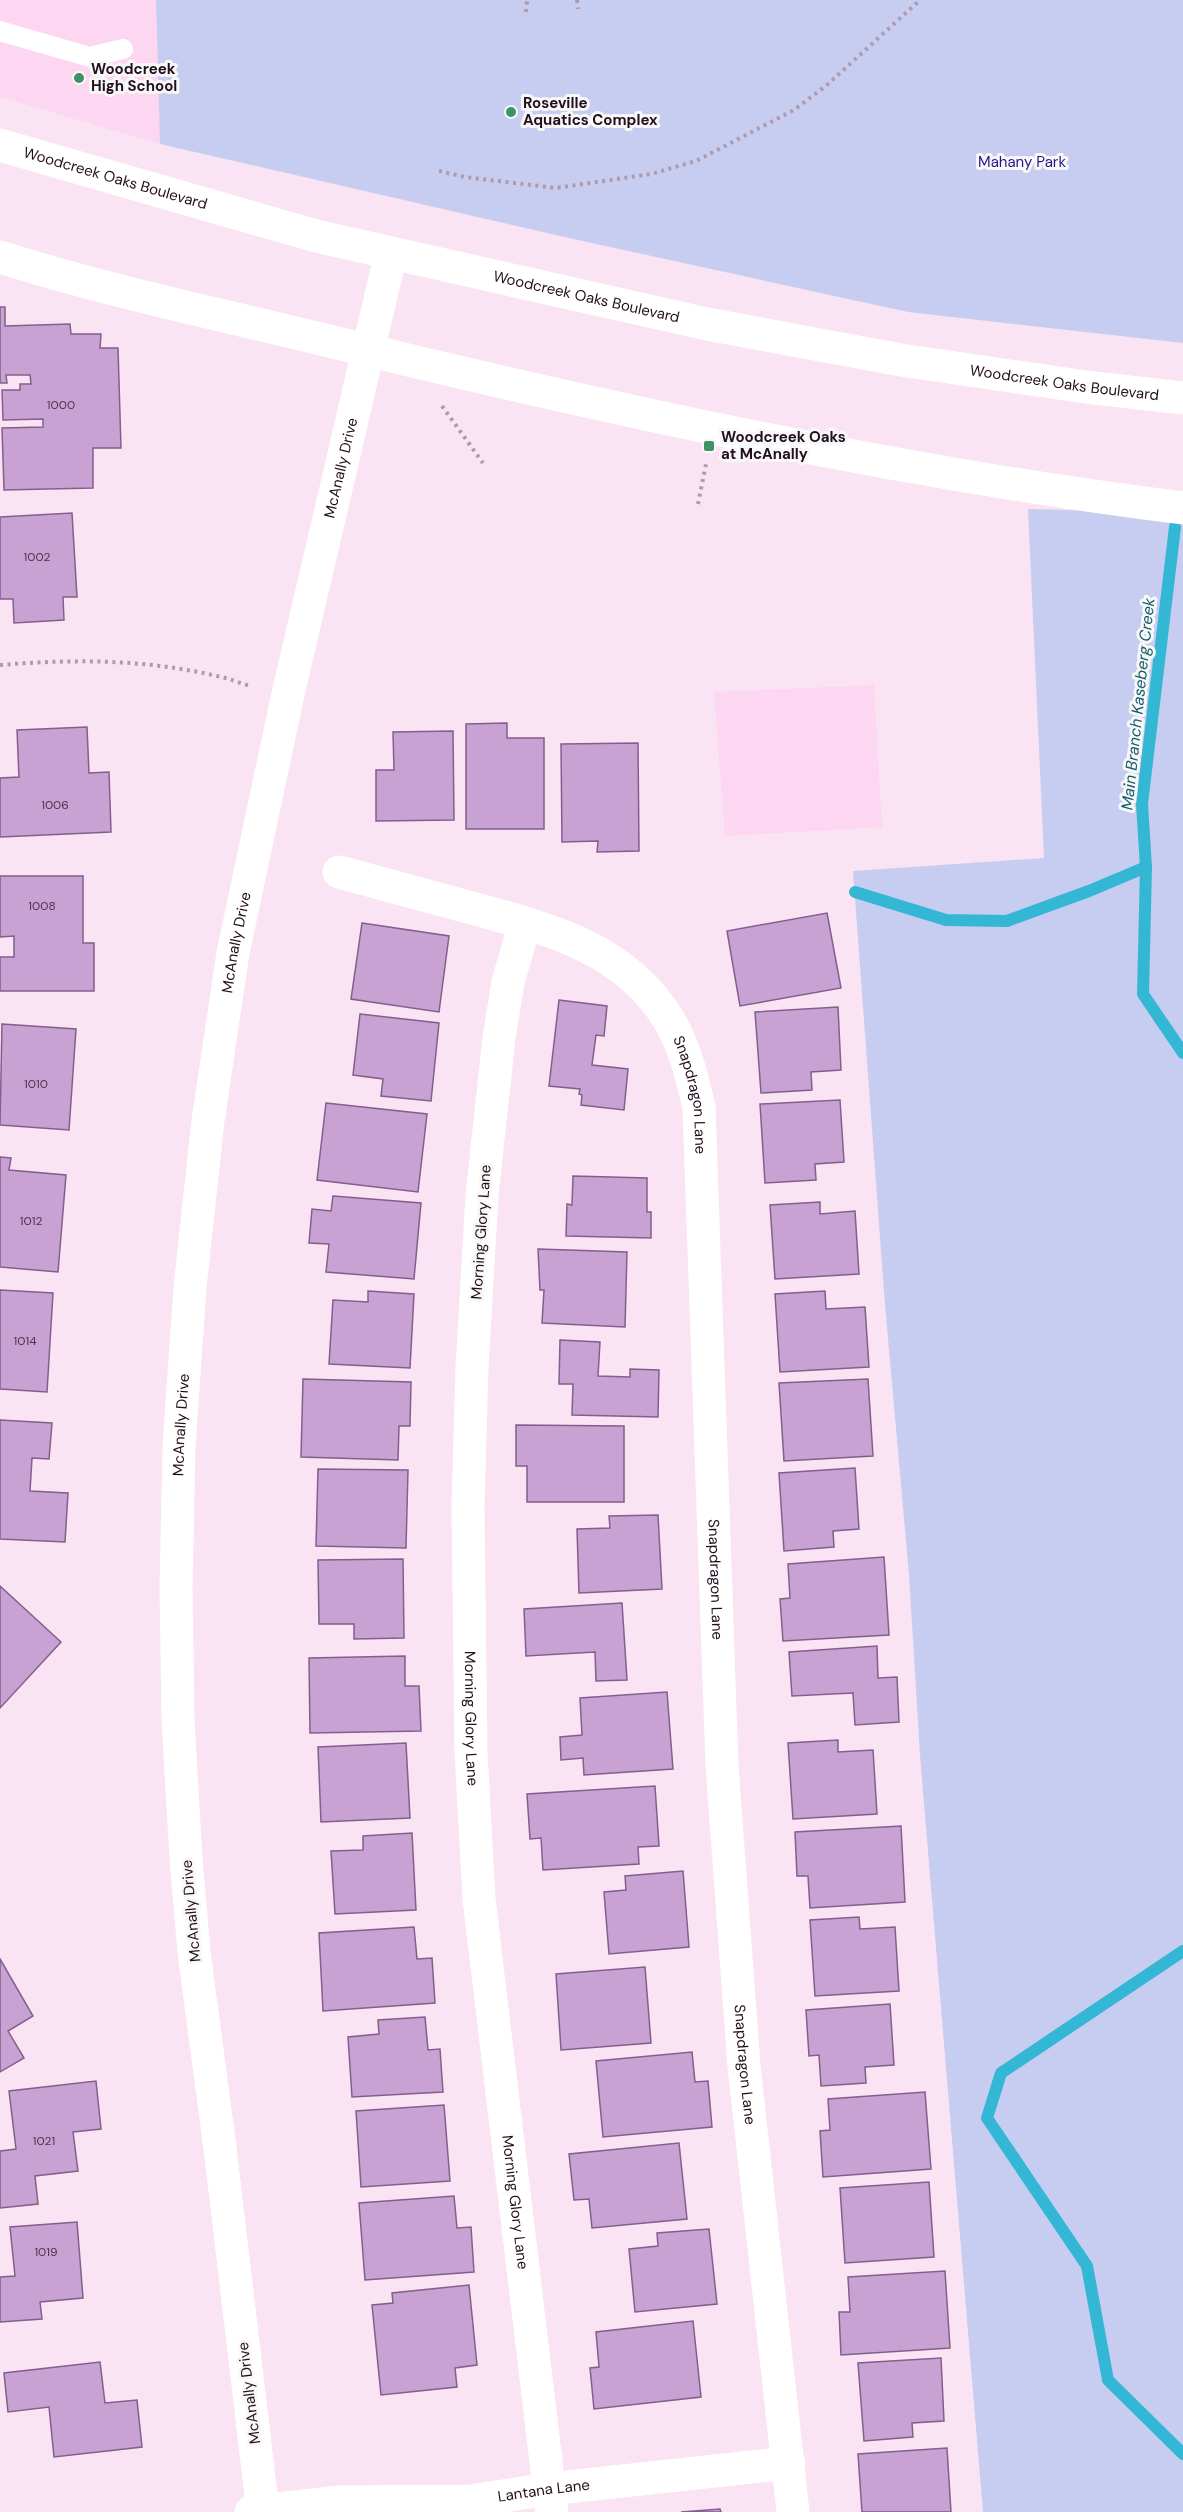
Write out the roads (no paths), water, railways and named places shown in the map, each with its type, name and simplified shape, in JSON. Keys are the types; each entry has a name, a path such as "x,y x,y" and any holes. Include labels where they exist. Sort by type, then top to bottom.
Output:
{"street":[{"name":"Woodcreek Oaks Boulevard","path":"0,145 306,233 707,324 901,360 1086,387 1183,398"},
{"name":"McAnally Drive","path":"259,2512 220,2148 194,1952 186,1858 178,1720 179,1448 190,1287 208,1121 233,953 288,694 391,253"},
{"path":"0,257 223,317 475,378 724,430 1079,495 1183,508"},
{"name":"Snapdragon Lane","path":"339,872 556,932 586,944 613,961 644,988 669,1020 688,1062 699,1107 723,1777 744,2066 793,2512"},
{"name":"Morning Glory Lane","path":"525,923 508,982 501,1027 481,1206 472,1368 468,1507 471,1752 479,1899 550,2500"},
{"name":"Lantana Lane","path":"259,2512 339,2502 550,2500 789,2463"}],"lane":[{"path":"0,31 90,57 123,49"}],"waterway":[{"name":"Main Branch Kaseberg Creek","path":"1175,527 1142,804 1146,867 1143,994 1183,1053"},
{"path":"855,892 946,920 1007,921 1146,867"},
{"name":"Main Branch Kaseberg Creek","path":"1183,1951 1001,2073 987,2118 1087,2266 1108,2380 1183,2454"}],"place":[{"name":"Woodcreek High School","path":"79,78"},
{"name":"Roseville Aquatics Complex","path":"511,112"},
{"name":"Woodcreek Oaks at McAnally","path":"709,446"}],"park label":[{"name":"Mahany Park","path":"1022,162"}]}
